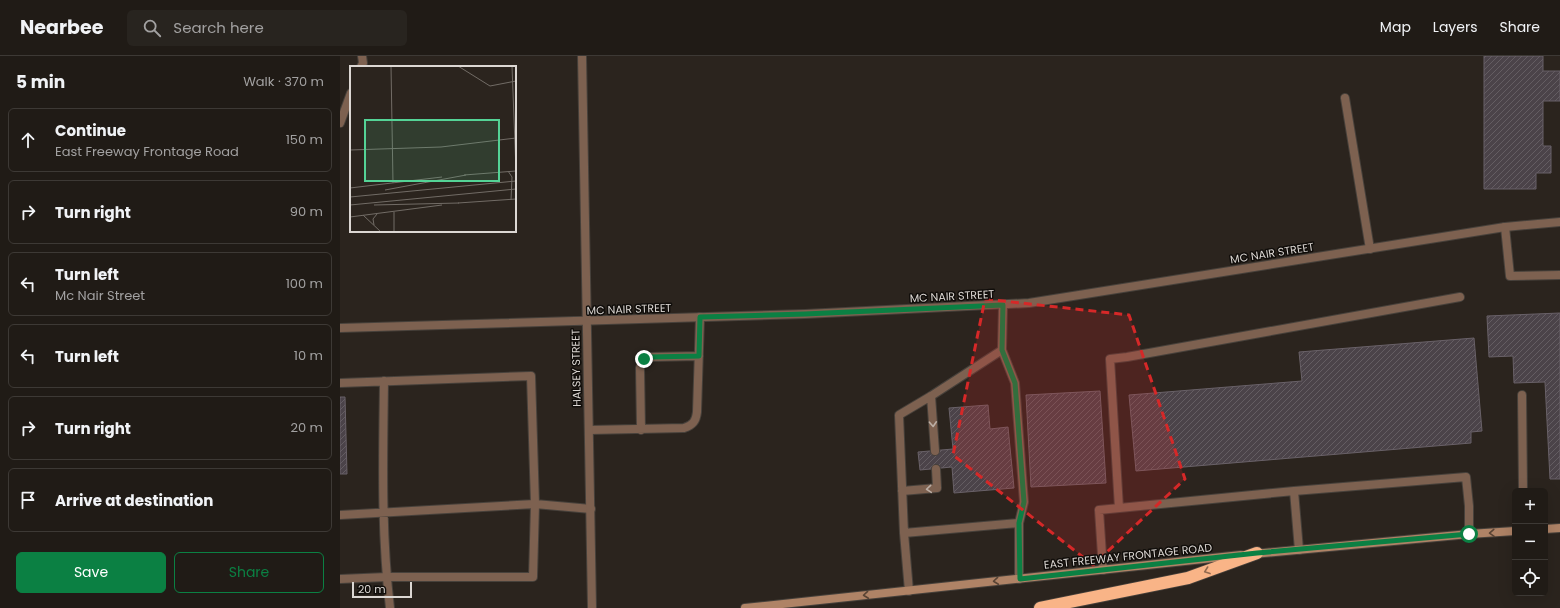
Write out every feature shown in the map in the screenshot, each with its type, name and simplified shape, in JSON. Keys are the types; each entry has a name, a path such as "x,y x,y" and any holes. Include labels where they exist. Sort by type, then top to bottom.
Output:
{"highway":[{"path":"1040,608 1188,578 1257,553"}],"main road":[{"path":"1548,529 1560,528"},
{"name":"EAST FREEWAY FRONTAGE ROAD","path":"745,608 1257,553 1512,531"}],"street":[{"path":"362,56 363,63 362,66"},
{"name":"HALSEY STREET","path":"582,56 592,608"},
{"path":"340,123 350,96"},
{"path":"1345,98 1370,249"},
{"name":"MC NAIR STREET","path":"340,328 812,314 1029,303 1506,227 1560,222"},
{"path":"1506,227 1510,276 1560,275"},
{"path":"1119,508 1110,359 1460,297"},
{"path":"1003,305 1002,350 1015,383 1024,502 1019,523 1020,579"},
{"path":"588,430 684,428 692,425 696,418 700,317"},
{"path":"909,591 904,533 899,414 931,396 1002,350"},
{"path":"641,430 640,364 644,359 650,357 699,356"},
{"path":"340,383 531,376 535,504 533,577 386,577 340,579"},
{"path":"384,381 383,513 386,577 390,608"},
{"path":"1522,395 1523,488"},
{"path":"931,396 935,451"},
{"path":"902,491 937,488 936,469"},
{"path":"1103,570 1099,510 1119,508 1294,491 1466,477 1469,506 1469,534"},
{"path":"1294,491 1299,550"},
{"path":"340,515 535,504 591,509"},
{"path":"904,533 1019,523"}],"highlighted area":[{"path":"985,299 1129,315 1185,479 1093,565 953,455"}],"building":[{"path":"1484,56 1543,56 1543,71 1560,71 1560,101 1543,101 1543,146 1551,146 1551,173 1536,173 1536,189 1484,189"},
{"path":"1560,313 1560,479 1550,479 1545,382 1514,383 1513,356 1489,357 1487,316"},
{"path":"1474,338 1482,431 1471,432 1471,443 1136,471 1129,395 1302,381 1299,352"},
{"path":"1100,391 1106,483 1031,487 1026,395"},
{"path":"340,397 345,397 347,474 340,474"},
{"path":"988,405 990,429 1008,427 1014,488 954,493 952,467 920,470 918,452 953,449 949,408"}],"route":[{"path":"644,359 650,357 699,356 700,317 1003,305 1002,350 1015,383 1024,502 1019,523 1018,556 1020,579 1257,553 1469,534"}]}
